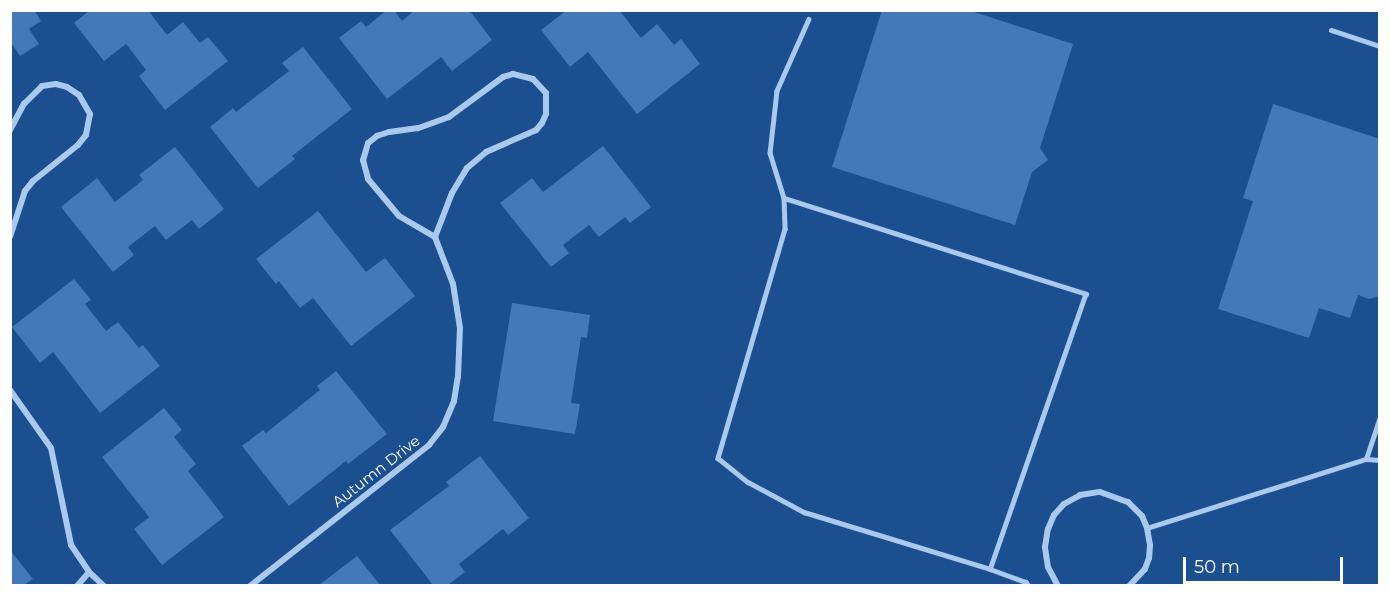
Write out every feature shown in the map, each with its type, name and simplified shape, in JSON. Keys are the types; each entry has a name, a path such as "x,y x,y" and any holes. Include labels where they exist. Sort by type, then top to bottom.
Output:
{"street":[{"path":"513,74 533,78 546,93 546,114 542,123 536,130 486,152 467,168 452,193 435,237 399,216 368,179 363,160 368,143 376,136 418,128 449,117 503,77 513,74"},
{"path":"10,130 24,104 42,86 56,84 67,87 79,96 90,114 86,135 78,145 33,181 25,191 10,237"},
{"name":"Autumn Drive","path":"250,585 429,446 443,428 456,393 460,328 453,284 435,237"},
{"path":"10,390 51,448 71,545 89,572 102,584"},
{"path":"1058,585 1048,567 1045,547 1048,529 1054,515 1071,499 1091,492 1111,494 1135,507 1147,528 1150,545 1149,558 1145,568 1129,585"},
{"path":"78,585 89,572"}],"lane":[{"path":"809,19 777,91 770,153 784,198 785,229 718,458 748,482 804,512 990,569 1029,585"},
{"path":"1331,30 1380,46"},
{"path":"784,198 1086,294 990,569"},
{"path":"1365,459 1380,417"},
{"path":"1147,528 1365,459 1380,460"}],"building":[{"path":"10,10 34,10 41,21 29,29 39,44 20,56 10,41"},
{"path":"90,10 148,10 167,35 183,22 200,43 208,37 228,61 165,110 139,76 146,70 126,44 104,61 74,23"},
{"path":"387,10 394,10 402,21 415,10 469,10 492,40 452,71 441,57 387,99 339,38 361,21 366,27"},
{"path":"567,10 619,10 641,38 657,24 674,45 681,39 700,64 637,114 588,52 570,67 541,30"},
{"path":"882,10 968,10 1073,44 1040,148 1048,160 1032,172 1015,225 832,167"},
{"path":"303,47 352,109 292,156 295,159 258,188 210,127 233,108 236,112 289,71 282,63"},
{"path":"1273,104 1380,139 1380,296 1369,299 1358,295 1350,318 1319,308 1309,338 1218,309 1253,201 1243,198"},
{"path":"603,146 651,207 630,223 625,217 599,237 589,225 563,245 569,253 551,267 500,203 532,178 543,192"},
{"path":"175,147 224,209 199,229 192,220 166,240 155,226 128,247 134,255 113,272 61,207 97,178 115,202 143,180 139,175"},
{"path":"318,211 366,272 385,258 415,296 351,346 313,298 300,308 279,281 276,284 256,259"},
{"path":"74,279 91,300 85,304 106,331 118,322 139,348 143,345 160,366 100,413 53,352 40,363 12,327"},
{"path":"512,303 590,315 587,338 581,337 571,403 580,404 575,434 493,421"},
{"path":"336,371 387,434 348,464 346,461 289,506 242,446 263,430 266,433 320,390 317,386"},
{"path":"164,408 182,430 174,437 196,464 188,471 224,517 162,565 134,529 149,517 102,457"},
{"path":"480,456 529,518 508,535 503,529 459,564 465,572 448,585 433,585 390,530 449,486 446,482"},
{"path":"10,550 33,579 24,585 10,585"},
{"path":"357,556 380,585 319,585"}]}
